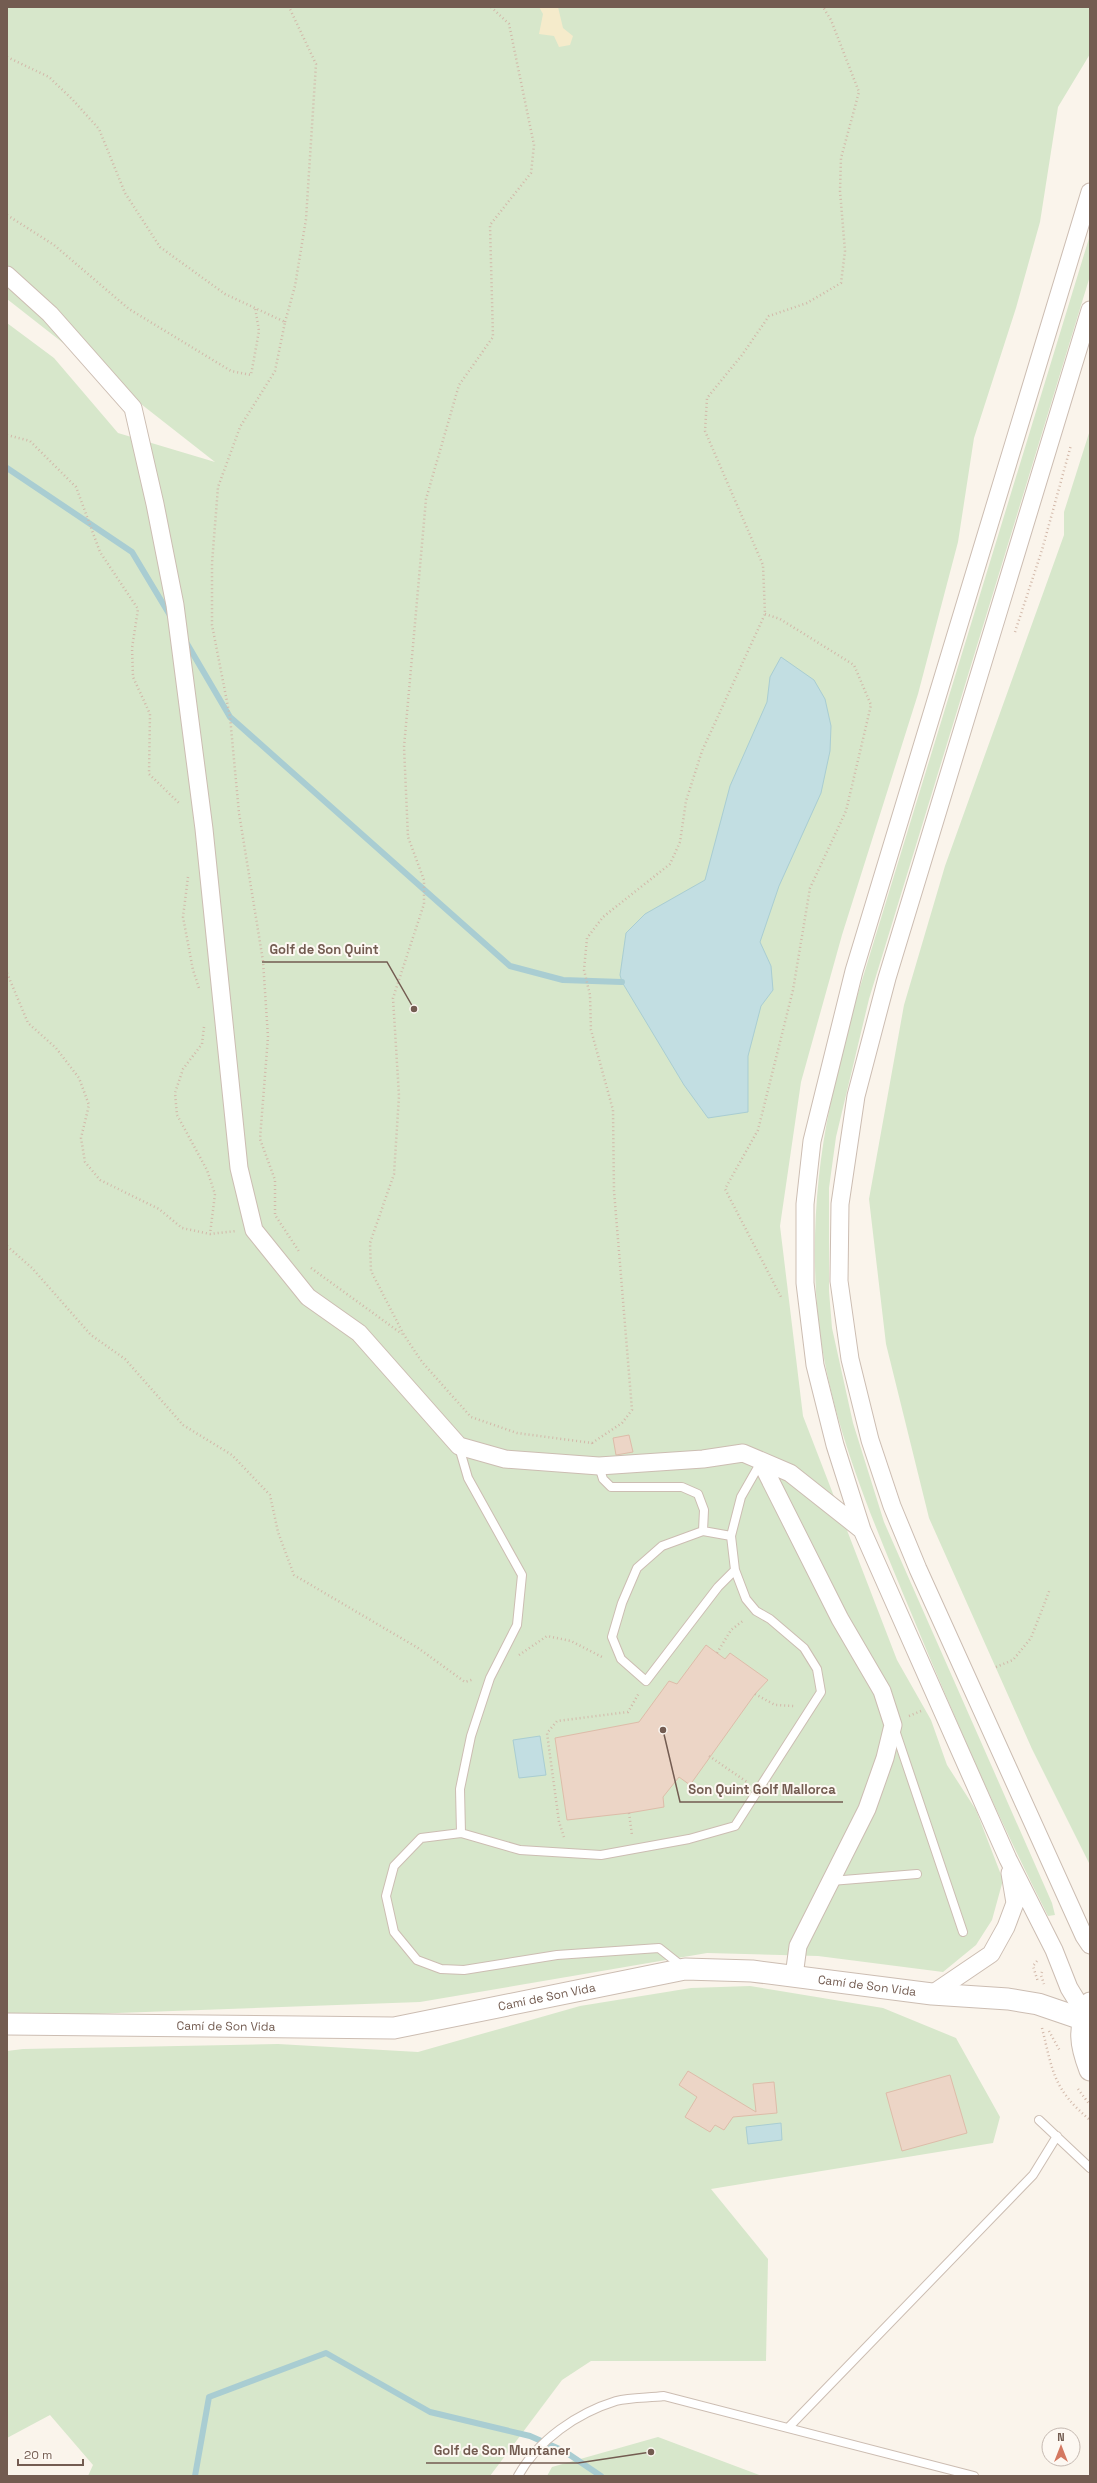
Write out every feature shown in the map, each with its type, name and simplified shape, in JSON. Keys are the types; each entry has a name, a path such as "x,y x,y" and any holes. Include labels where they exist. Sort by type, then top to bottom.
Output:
{"street":[{"path":"1090,192 854,971 812,1141 805,1204 805,1283 815,1365 835,1445 862,1530 1008,1859 1054,1950 1069,1988 1086,2012 1081,2048 1090,2070"},
{"path":"7,275 50,314 133,408 155,504 175,605 204,829 239,1168 254,1230 308,1297 359,1333 459,1446 505,1459 599,1466 703,1459 743,1453 761,1462 790,1473 862,1530"},
{"path":"1090,310 887,978 856,1096 840,1204 839,1281 850,1359 870,1440 892,1506 921,1577 1080,1928 1090,1945"},
{"path":"761,1462 840,1619 882,1690 893,1725 867,1809 798,1946 794,1976"},
{"path":"932,1994 991,1954 1006,1927 1014,1903 1008,1859"},
{"name":"Camí de Son Vida","path":"7,2024 394,2028 685,1969 752,1971 932,1994 1038,2004 1086,2012"}],"lane":[{"path":"459,1446 468,1478 522,1575 518,1625 493,1673 471,1736 460,1789 461,1833"},
{"path":"685,1969 659,1948 557,1955 464,1970 441,1969 417,1960 394,1932 386,1896 394,1866 421,1838 461,1833 520,1850 601,1855 689,1839 735,1826 821,1692 817,1669 804,1648 770,1618 756,1611 746,1599 735,1570 731,1536 741,1497 761,1462"},
{"path":"599,1466 603,1479 611,1487 682,1487 698,1494 704,1510 704,1531"},
{"path":"731,1536 704,1531 662,1546 637,1568 622,1604 612,1637 621,1659 646,1681 718,1587 735,1570"},
{"path":"893,1725 963,1932"},
{"path":"830,1882 917,1874"},
{"path":"1040,2120 1090,2168"},
{"path":"788,2428 1033,2175 1057,2136"},
{"path":"518,2476 536,2453 556,2432 579,2416 616,2401 664,2396 974,2476"}],"path":[{"path":"289,7 316,64 306,219 295,286 285,322 275,371 240,427 218,487 212,563 212,625 230,717 239,813 263,961 268,1037 260,1139 275,1180 275,1215 303,1259"},
{"path":"491,7 509,24 534,145 531,173 490,225 492,337 459,385 426,499 404,747 408,837 424,880 424,904 393,998 399,1096 394,1174 370,1243 371,1271 404,1335 422,1362 471,1417 518,1432 592,1443 622,1423 632,1410 614,1191 613,1110 591,1030 590,995 584,970 587,938 603,917 670,864 680,842 686,801 702,751 765,614 762,565 705,431 707,398 742,355 769,316 807,303 841,283 845,251 840,191 841,158 859,92 831,20 823,7"},
{"path":"7,57 49,77 72,99 98,128 125,193 160,247 225,294 285,322"},
{"path":"7,215 54,245 129,309 231,372 251,375 259,331 255,307"},
{"path":"7,435 30,441 76,486 100,552 138,609 132,648 134,677 150,714 149,774 179,801 181,808"},
{"path":"1012,640 1042,550 1073,438"},
{"path":"765,614 780,619 854,665 871,705 846,811 810,888 793,990 758,1130 725,1189 781,1297"},
{"path":"188,875 182,917 193,970 201,992"},
{"path":"7,973 28,1023 56,1048 79,1078 89,1105 81,1138 85,1162 100,1180 159,1209 182,1228 210,1234 254,1230"},
{"path":"204,1021 202,1044 183,1069 174,1093 177,1115 208,1170 215,1194 210,1234"},
{"path":"7,1246 32,1268 91,1335 125,1359 183,1425 232,1456 270,1494 278,1532 294,1575 418,1648 465,1682 493,1673 547,1636 571,1641 609,1660 621,1659"},
{"path":"307,1265 404,1335"},
{"path":"592,1443 599,1466"},
{"path":"996,1667 1013,1660 1031,1638 1050,1589"},
{"path":"716,1653 732,1630 756,1611"},
{"path":"568,1853 559,1822 547,1733 556,1721 628,1712 646,1681"},
{"path":"755,1694 775,1705 790,1705 809,1710"},
{"path":"709,1756 758,1790"},
{"path":"629,1814 634,1849"}],"green space":[{"path":"7,7 1090,7 1090,54 1058,107 1040,222 1016,308 974,438 958,542 918,694 842,935 801,1082 780,1226 803,1416 897,1660 931,1720 947,1765 976,1810 1003,1880 992,1920 976,1945 943,1972 818,1956 707,1953 420,2002 7,2017 7,323 54,358 118,433 215,462 7,299"},
{"path":"1090,235 1090,276 869,999 836,1137 829,1188 829,1291 832,1328 853,1423 884,1522 1052,1903 1055,1915 1048,1916 994,1805 960,1729 882,1543 854,1468 831,1393 823,1354 816,1290 815,1237 818,1184 825,1131 852,1013"},
{"path":"1090,430 1090,1865 1032,1749 929,1518 886,1344 869,1199 904,1005 945,866 1064,535 1064,512"},
{"path":"750,1986 883,2008 956,2038 1000,2117 993,2143 711,2189 768,2259 766,2361 591,2361 562,2380 490,2476 88,2476 93,2465 50,2415 7,2438 7,2051 23,2049 278,2044 418,2052 580,2006 691,1988"},
{"path":"658,2437 762,2476 547,2476 552,2467"}],"sand":[{"path":"539,7 558,7 563,28 573,36 570,45 559,47 554,36 539,34 543,14"}],"water":[{"path":"781,657 814,680 825,699 831,726 830,751 821,793 779,886 760,942 771,966 773,990 761,1006 748,1056 748,1112 708,1118 684,1085 622,982 620,975 626,933 645,914 705,880 730,786 767,702 770,677"},
{"path":"540,1736 546,1775 519,1778 513,1740"},
{"path":"781,2123 782,2140 748,2144 746,2127"}],"building":[{"path":"629,1435 633,1452 616,1455 613,1438"},
{"path":"706,1645 725,1659 730,1653 768,1680 755,1694 690,1785 679,1777 663,1797 664,1807 629,1813 567,1820 555,1738 639,1722 669,1681 677,1684"},
{"path":"688,2071 756,2112 753,2084 774,2082 777,2113 733,2117 724,2130 715,2125 710,2132 685,2117 697,2097 679,2085"},
{"path":"950,2075 967,2133 902,2151 886,2093"}],"waterway":[{"path":"7,468 132,552 171,617"},
{"path":"186,642 230,717 510,966 563,980 622,982"},
{"path":"195,2476 209,2397 326,2353 430,2412 530,2436 564,2451 601,2476"}],"place":[{"name":"Golf de Son Quint","path":"414,1009"},
{"name":"Son Quint Golf Mallorca","path":"663,1730"},
{"name":"Golf de Son Muntaner","path":"651,2452"}]}
